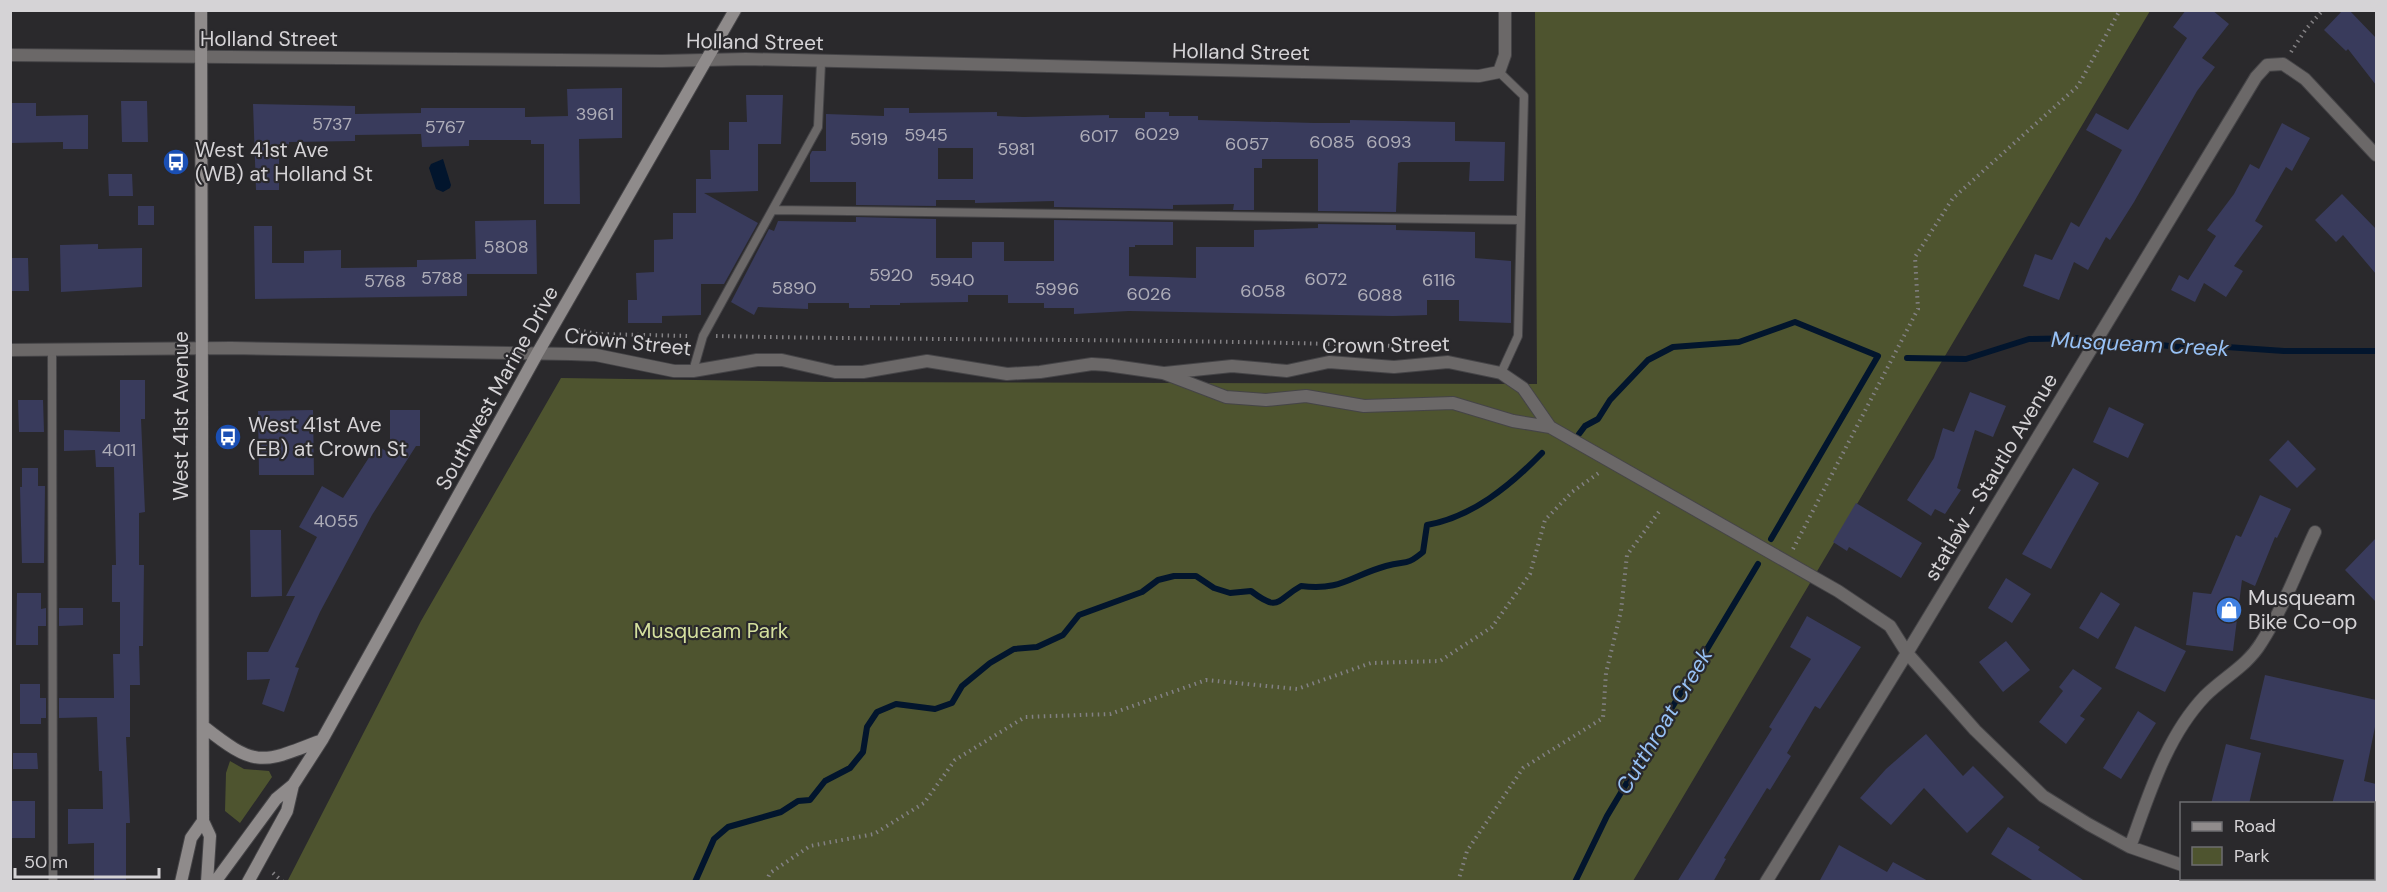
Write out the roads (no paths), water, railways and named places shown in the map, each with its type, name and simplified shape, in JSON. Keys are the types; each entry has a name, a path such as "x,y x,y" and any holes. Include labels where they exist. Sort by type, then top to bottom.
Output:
{"main road":[{"name":"West 41st Avenue","path":"201,10 203,821 210,836 207,882"},
{"name":"Southwest Marine Drive","path":"215,882 276,799 293,785 322,740 537,354 735,10"},
{"path":"203,726 232,749 255,759 279,757 322,740"},
{"name":"Southwest Marine Drive","path":"248,882 287,811 293,785"},
{"name":"West 41st Avenue","path":"181,882 191,838 203,821"}],"street":[{"path":"1499,72 1505,55 1505,10"},
{"name":"Holland Street","path":"10,55 708,60 1479,76 1499,72"},
{"name":"statl̓əw̓ - Stautlo Avenue","path":"1766,882 1908,653 2256,77 2267,65 2283,64 2305,79 2376,155"},
{"name":"Crown Street","path":"10,350 201,348 596,355 674,371 693,371 757,360 782,360 835,372 863,372 927,361 1006,374 1040,372 1092,364 1163,373 1232,366 1287,371 1329,362 1395,368 1449,362 1501,373 1523,388 1550,427"},
{"name":"Crown Street","path":"1163,373 1226,397 1266,400 1306,396 1364,406 1453,403 1513,421 1550,427 1838,591 1890,626 1908,653 1975,730 2043,796 2088,824 2130,846 2180,866"},
{"path":"2130,846 2151,789 2179,731 2205,696 2246,663 2262,642 2315,532"}],"lane":[{"path":"693,371 703,336 819,128 821,63"},
{"path":"1499,72 1524,96 1518,336 1501,373"},
{"path":"774,210 1521,220"},
{"path":"52,350 53,882"}],"water":[{"path":"443,159 451,185 443,192 436,189 429,168 431,164"}],"waterway":[{"name":"Musqueam Creek","path":"1579,434 1585,426 1598,419 1610,400 1648,360 1673,347 1739,342 1795,322 1878,356 1771,539"},
{"name":"Musqueam Creek","path":"1907,358 1966,359 2029,339 2082,338 2108,346 2132,342 2179,347 2198,345 2284,351 2376,351"},
{"name":"Musqueam Creek","path":"695,882 714,839 728,827 781,812 798,801 810,800 825,781 850,768 863,752 867,727 877,712 896,704 935,709 952,703 962,686 990,663 1014,649 1037,647 1063,635 1079,615 1142,592 1158,580 1174,576 1196,576 1214,588 1230,593 1251,591 1260,598 1273,603 1282,600 1301,586 1336,585 1386,566 1409,561 1423,552 1427,525 1444,521 1475,507 1517,477 1542,453"},
{"name":"Cutthroat Creek","path":"1575,882 1607,816 1758,564"}],"place":[{"name":"West 41st Ave (WB) at Holland St","path":"176,162"},
{"name":"West 41st Ave (EB) at Crown St","path":"228,437"},
{"name":"Musqueam Bike Co-op","path":"2229,610"}],"park label":[{"name":"Musqueam Park","path":"711,631"}]}
